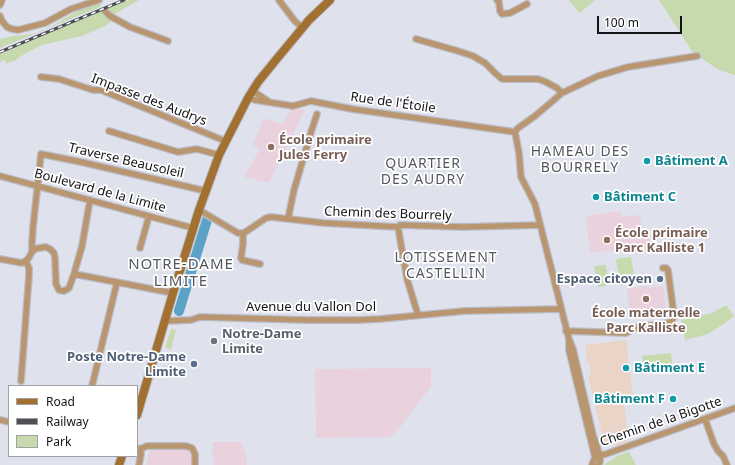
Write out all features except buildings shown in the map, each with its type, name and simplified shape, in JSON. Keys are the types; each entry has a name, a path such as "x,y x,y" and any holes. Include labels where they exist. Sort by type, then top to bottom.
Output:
{"main road":[{"path":"138,412 193,228 225,141 250,94 275,60 309,20 330,0"}],"street":[{"path":"0,5 2,0"},
{"path":"279,0 302,28"},
{"path":"497,0 499,2 500,11 502,14 510,13 527,4"},
{"path":"0,16 7,27 12,30 18,30 45,23 71,9 102,4 110,16 130,27 168,41"},
{"path":"416,39 473,56 502,79 538,79 557,88 562,93"},
{"path":"598,465 600,462 597,456 569,350 566,330 540,225 534,204 521,177 515,132 562,93 598,76 628,66 697,56"},
{"name":"Impasse des Audrys","path":"41,77 59,79 93,90 101,90 225,141"},
{"name":"Rue de l'Étoile","path":"250,94 270,102 293,106 311,101 352,109 515,132"},
{"path":"288,219 317,114"},
{"path":"109,131 178,152 197,149 219,155"},
{"name":"Traverse Beausoleil","path":"37,186 41,154 206,191"},
{"name":"Boulevard de la Limite","path":"0,176 193,228"},
{"path":"32,252 37,186"},
{"path":"26,262 32,252 39,248 46,247 50,249 54,253 55,258 56,284 60,290 64,291 69,288 82,246 90,200"},
{"path":"199,210 238,234 243,233 242,260 260,264"},
{"path":"140,248 149,216"},
{"name":"Chemin des Bourrely","path":"243,233 266,218 271,217 324,223 398,227 400,225 462,227 540,225"},
{"path":"398,227 408,279 418,315"},
{"path":"0,259 22,263 26,262"},
{"path":"21,380 29,275 29,268 26,262"},
{"path":"566,330 626,333 638,327 668,323 672,321 674,316 668,270 663,268"},
{"path":"74,274 173,292"},
{"path":"92,385 117,282"},
{"name":"Avenue du Vallon Dol","path":"166,321 191,320 200,317 358,320 394,318 454,311 561,309"},
{"name":"Chemin de la Bigotte","path":"597,456 735,408"},
{"path":"705,419 714,444 723,456 727,465"},
{"path":"139,465 141,454 139,449 148,446 186,446 192,448 195,454 195,465"},
{"path":"592,465 597,456"}],"shaded area":[{"name":"École primaire Jules Ferry","path":"291,108 305,110 269,183 244,177 260,149 253,145 263,118 283,124"},
{"name":"École primaire Parc Kalliste 1","path":"620,211 622,217 640,215 642,229 648,228 651,252 634,254 632,247 590,253 586,216"},
{"name":"École maternelle Parc Kalliste","path":"648,286 649,288 663,286 666,310 662,310 663,314 657,315 636,316 635,313 630,314 627,288"},
{"path":"626,340 634,402 624,404 629,441 616,446 615,443 608,444 603,438 588,376 591,375 590,363 587,363 585,345"},
{"path":"431,368 431,386 398,430 390,437 316,438 315,369"},
{"path":"213,442 241,442 246,455 247,465 214,465 212,452 214,446 212,445"},
{"path":"151,450 189,450 193,453 193,465 146,465"}],"green space":[{"path":"129,0 139,0 113,15 111,15 106,9"},
{"path":"568,0 595,0 580,13"},
{"path":"659,0 735,0 735,75 717,69 694,54"},
{"path":"97,3 102,6 0,48 0,39 33,34 54,25 82,8"},
{"path":"104,10 105,17 113,21 107,25 82,36 42,45 7,64 5,60 0,62 0,54"},
{"path":"631,257 635,282 620,285 616,259"},
{"path":"606,265 609,285 598,287 594,266"},
{"path":"726,305 734,316 708,334 685,340 681,320 712,313"},
{"path":"171,329 176,330 171,349 165,348"},
{"path":"671,353 673,370 644,373 642,356"},
{"path":"629,452 636,465 604,465 617,456"}],"waterway":[{"path":"179,311 207,220"}],"railway":[{"path":"0,52 124,0"}],"place":[{"name":"École primaire Jules Ferry","path":"271,147"},
{"name":"Bâtiment A","path":"647,161"},
{"name":"Bâtiment C","path":"596,197"},
{"name":"École primaire Parc Kalliste 1","path":"607,240"},
{"name":"Espace citoyen","path":"660,279"},
{"name":"École maternelle Parc Kalliste","path":"646,299"},
{"name":"Notre-Dame Limite","path":"214,341"},
{"name":"Poste Notre-Dame Limite","path":"194,364"},
{"name":"Bâtiment E","path":"626,368"},
{"name":"Bâtiment F","path":"673,399"}],"district":[{"name":"HAMEAU DES BOURRELY","path":"580,160"},
{"name":"QUARTIER DES AUDRY","path":"423,172"},
{"name":"LOTISSEMENT CASTELLIN","path":"446,266"},
{"name":"NOTRE-DAME LIMITE","path":"181,274"}]}
